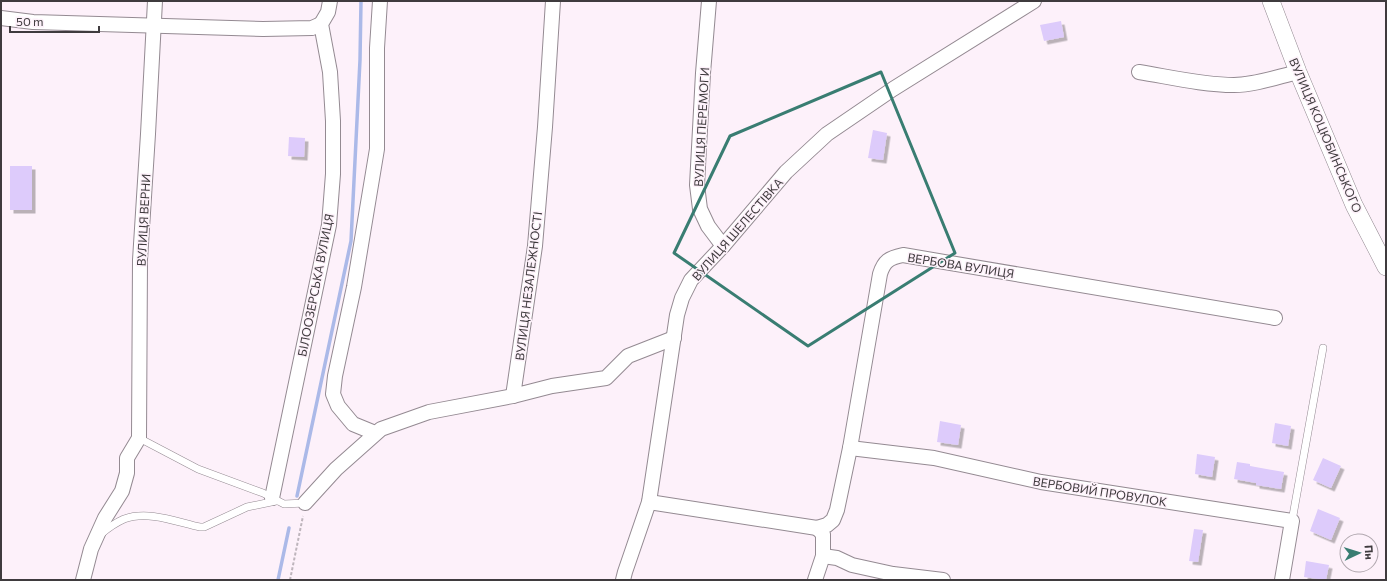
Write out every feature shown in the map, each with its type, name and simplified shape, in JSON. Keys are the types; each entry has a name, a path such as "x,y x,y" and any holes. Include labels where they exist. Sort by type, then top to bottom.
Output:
{"street":[{"name":"ВУЛИЦЯ ВЕРНИ","path":"139,438 140,260 154,26 154,1"},
{"path":"1,18 33,22 154,26 312,28 321,24 328,12 330,1"},
{"path":"375,433 353,424 338,406 333,394 335,376 354,287 377,149 377,48 380,1"},
{"name":"ВУЛИЦЯ НЕЗАЛЕЖНОСТІ","path":"513,396 535,246 545,127 553,1"},
{"name":"ВУЛИЦЯ ПЕРЕМОГИ","path":"709,1 696,185 700,209 708,226 723,246"},
{"name":"ВУЛИЦЯ ШЕЛЕСТІВКА","path":"624,580 625,572 649,502 677,316 682,298 691,280 723,246 786,172 827,134 893,89 1034,1"},
{"name":"ВУЛИЦЯ КОЦЮБИНСЬКОГО","path":"1271,1 1298,72 1354,205 1386,268"},
{"name":"БІЛООЗЕРСЬКА ВУЛИЦЯ","path":"278,501 329,225 333,174 333,121 330,72 321,24"},
{"path":"1139,72 1235,85 1256,82 1298,72"},
{"name":"ВЕРБОВА ВУЛИЦЯ","path":"817,528 827,525 833,520 837,510 850,448 880,274 883,265 892,258 903,255 1275,318"},
{"path":"305,503 336,469 381,429 402,420 429,412 513,396 552,386 606,378 628,356 674,338"},
{"path":"83,580 91,549 105,518 122,491 127,473 128,458 139,438"},
{"name":"ВЕРБОВИЙ ПРОВУЛОК","path":"850,448 934,458 1041,482 1292,521"},
{"path":"649,502 817,528 823,534 823,556 815,580"},
{"path":"1282,580 1292,521"},
{"path":"823,556 837,558 852,565 893,574 943,580"}],"lane":[{"path":"1292,521 1323,348"},
{"path":"139,438 198,470 278,501"},
{"path":"96,538 114,524 126,519 143,516 200,527 211,524 246,507 278,501 305,503"}],"path":[{"path":"290,580 305,503"}],"highlighted area":[{"path":"881,72 955,253 808,346 674,253 730,136"}],"building":[{"path":"1061,21 1064,37 1044,41 1040,25"},
{"path":"873,130 887,133 883,160 868,158"},
{"path":"289,137 305,138 304,157 288,156"},
{"path":"10,166 32,166 32,210 10,210"},
{"path":"940,421 961,425 958,445 937,442"},
{"path":"1275,423 1291,426 1288,446 1272,443"},
{"path":"1197,454 1215,457 1212,477 1195,474"},
{"path":"1323,458 1341,466 1331,488 1313,480"},
{"path":"1237,462 1250,464 1250,466 1284,472 1281,489 1256,485 1256,483 1234,479"},
{"path":"1318,509 1340,518 1331,540 1310,531"},
{"path":"1194,529 1203,530 1198,562 1189,561"},
{"path":"1306,561 1329,565 1326,580 1304,577"}],"waterway":[{"path":"297,496 351,241 360,60 361,1"},
{"path":"278,580 289,528"}]}
